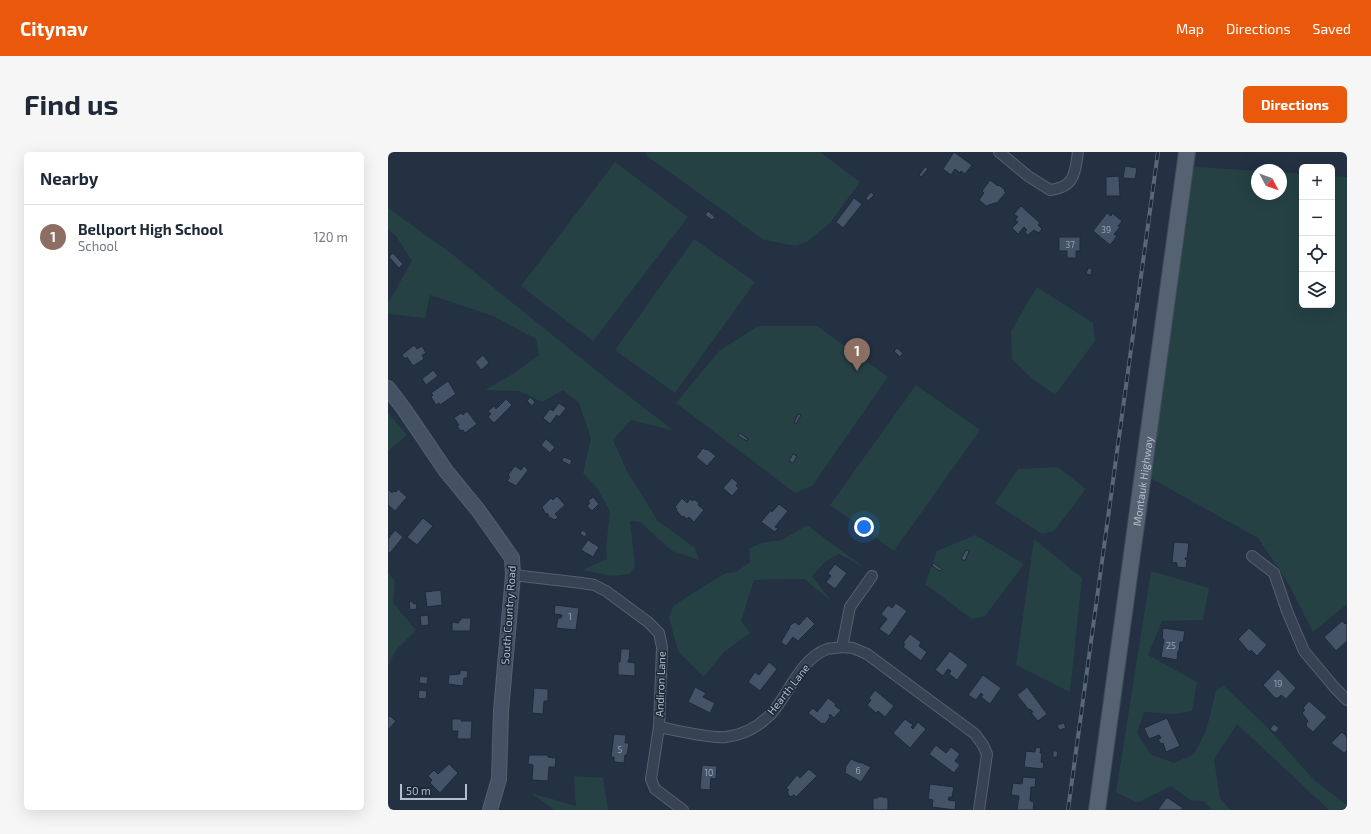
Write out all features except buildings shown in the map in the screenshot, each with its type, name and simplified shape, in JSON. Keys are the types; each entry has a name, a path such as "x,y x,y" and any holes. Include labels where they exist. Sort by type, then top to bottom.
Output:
{"main road":[{"name":"Montauk Highway","path":"1097,810 1187,152"},
{"name":"South Country Road","path":"388,388 446,471 478,510 512,558 513,575 502,711 499,779 490,810"}],"street":[{"path":"999,152 1033,180 1050,190 1059,189 1068,184 1075,174 1078,152"},
{"path":"1252,556 1274,573 1287,612 1304,651 1347,700"},
{"name":"Andiron Lane","path":"513,575 594,585 606,591 648,622 659,633 662,648 659,727 651,778 655,789 683,810"},
{"path":"872,576 850,607 842,647 853,648 867,654 975,734 983,745 987,754 980,810"},
{"name":"Hearth Lane","path":"659,727 724,737 746,732 771,714 802,669 815,656 827,649 842,647"}],"green space":[{"path":"645,152 820,152 860,182 830,223 807,242 796,246 764,240 647,156"},
{"path":"615,162 688,217 593,341 521,286"},
{"path":"1185,166 1251,171 1251,200 1287,200 1287,173 1299,174 1299,308 1335,308 1335,176 1347,177 1347,604 1313,632 1288,583 1258,538 1143,474"},
{"path":"388,208 452,254 674,431 631,420 613,440 628,473 658,521 695,548 699,560 672,551 640,522 630,521 635,566 630,574 612,576 582,570 607,559 606,549 610,511 597,488 583,473 591,438 579,403 563,390 542,402 519,391 485,390 513,374 539,355 536,339 493,316 430,295 425,318 388,314 388,303 412,261 396,236 388,230"},
{"path":"694,239 755,282 675,393 615,350"},
{"path":"1037,287 1093,323 1095,341 1055,395 1031,378 1012,359 1011,331"},
{"path":"758,326 817,326 888,377 812,486 795,493 676,403 719,351"},
{"path":"916,385 980,430 894,551 830,505"},
{"path":"388,413 407,435 388,451"},
{"path":"1058,467 1086,489 1054,531 1042,534 995,503 1018,469"},
{"path":"807,525 865,568 839,554 826,561 812,576 831,601 804,579 754,580 741,621 750,633 724,652 704,677 678,651 669,618 673,606 726,573 736,572 750,562 749,549 761,543 782,540"},
{"path":"975,535 1024,564 985,616 972,619 925,584 937,551"},
{"path":"1034,539 1082,578 1070,692 1016,665"},
{"path":"1151,571 1209,588 1203,620 1162,621 1148,655 1197,682 1192,711 1175,714 1144,712 1137,733 1150,754 1174,763 1194,754 1206,731 1216,691 1223,685 1264,724 1315,781 1347,805 1347,810 1329,810 1237,724 1214,759 1220,798 1230,810 1212,810 1204,801 1190,800 1171,786 1137,803 1116,792"},
{"path":"388,573 395,581 393,603 416,630 397,649 388,666"},
{"path":"574,776 603,778 608,810 554,810 531,793 576,806"}],"railway":[{"path":"1068,810 1158,152"}],"place":[{"name":"Bellport High School","path":"857,371"}]}
